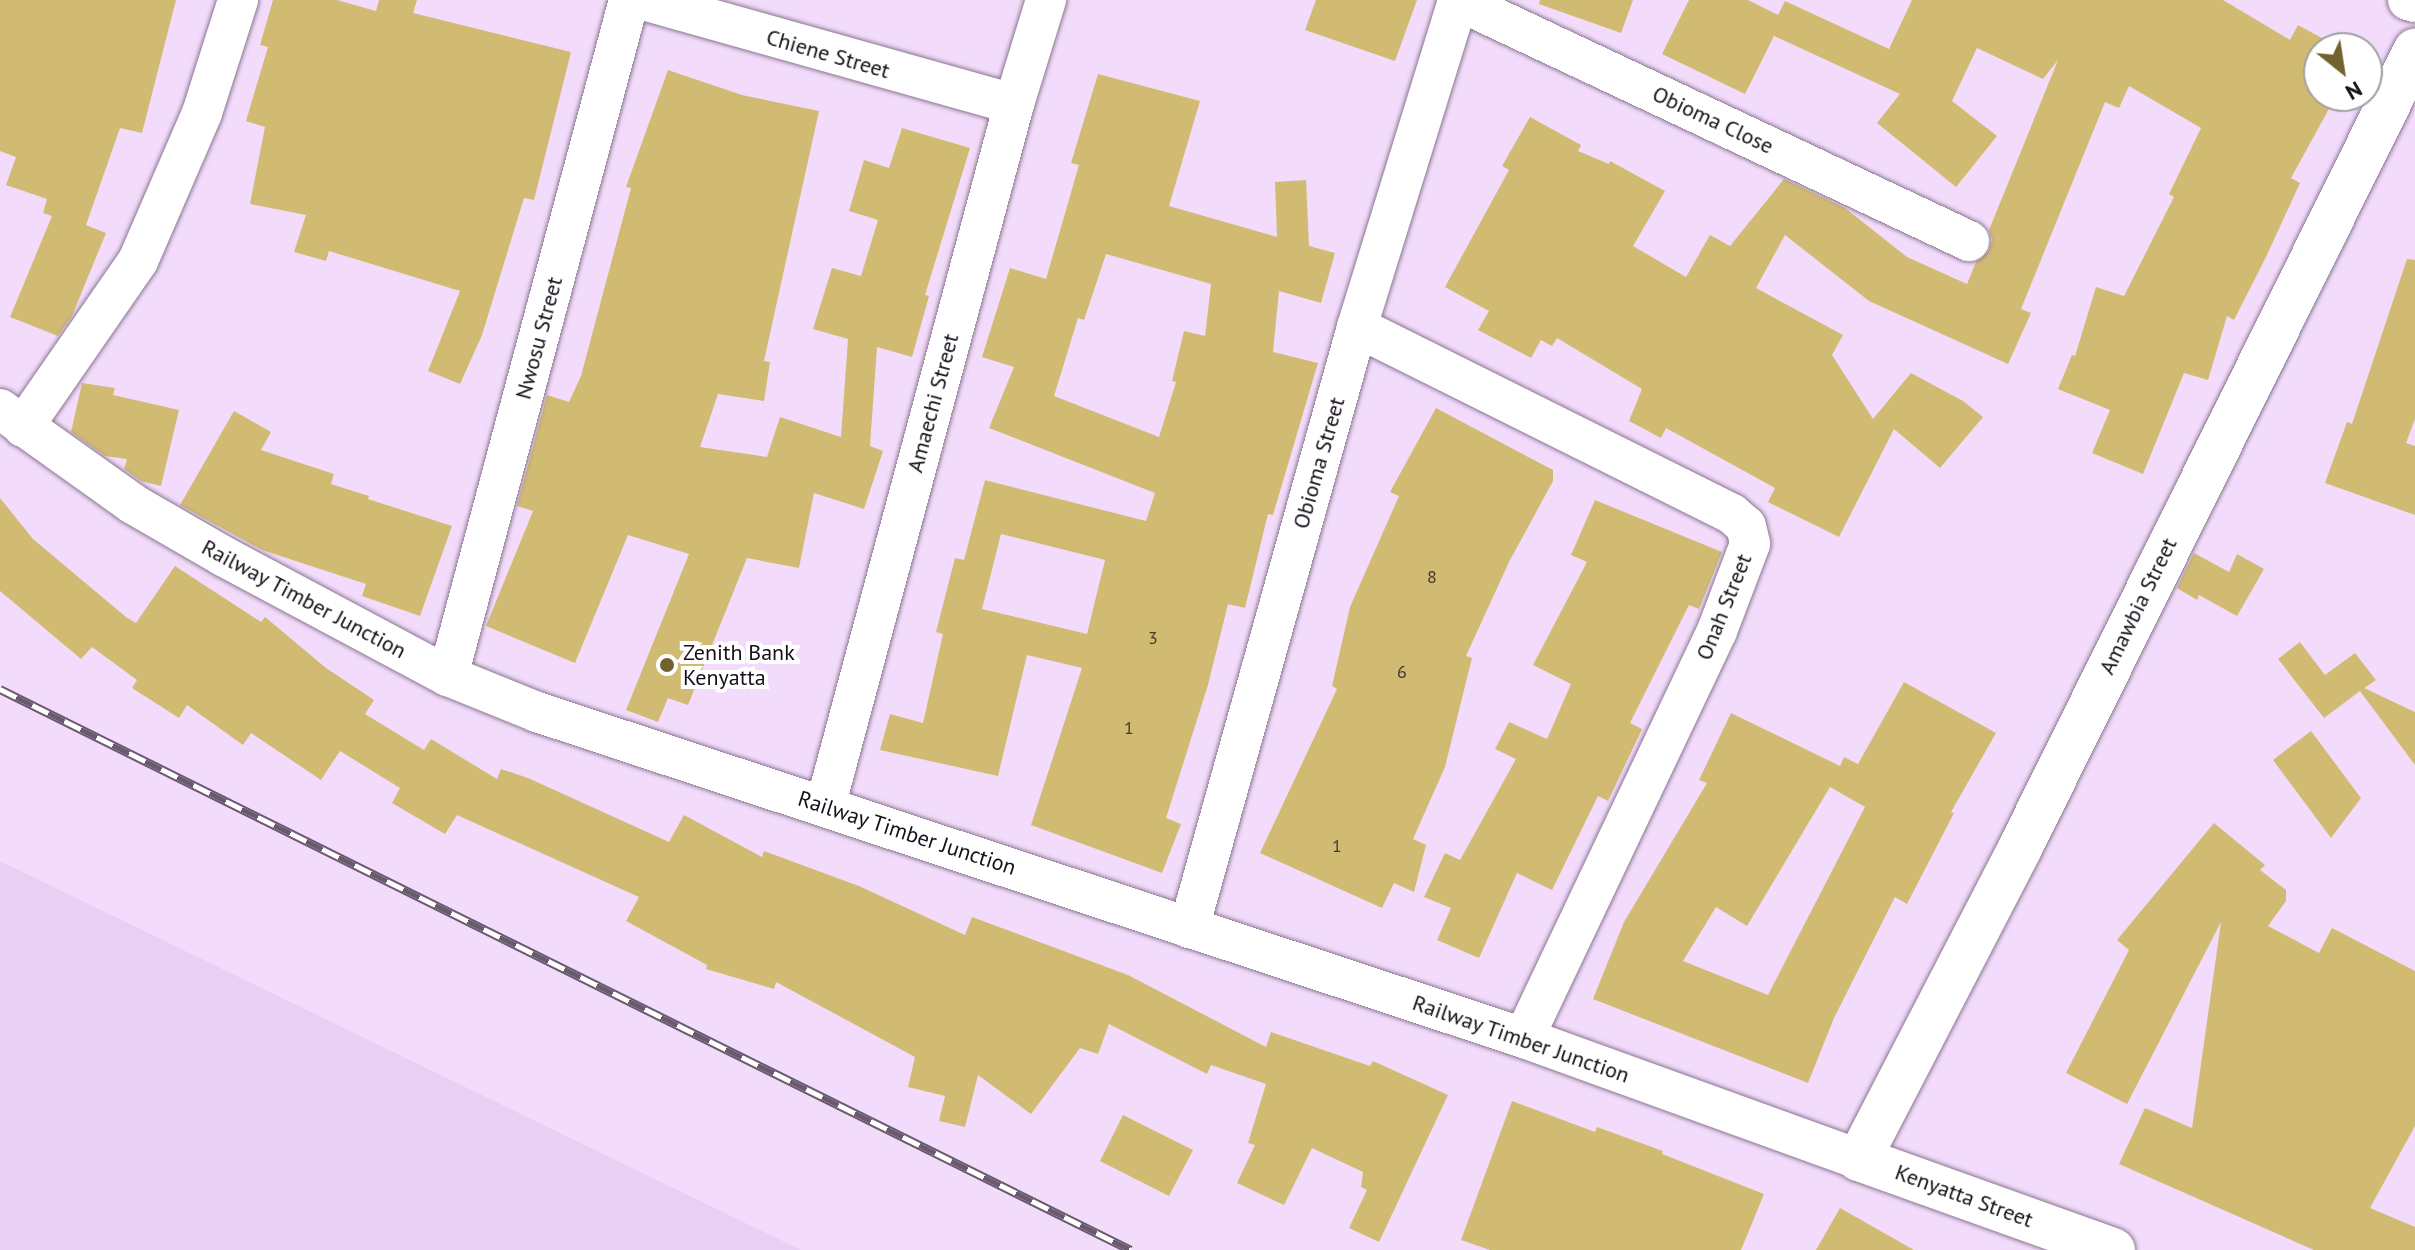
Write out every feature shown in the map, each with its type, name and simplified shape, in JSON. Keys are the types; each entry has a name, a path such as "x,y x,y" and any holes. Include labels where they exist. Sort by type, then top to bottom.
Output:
{"street":[{"path":"12,418 138,261 202,113 238,0"},
{"name":"Nwosu Street","path":"448,676 629,0"},
{"name":"Chiene Street","path":"643,0 1014,104"},
{"name":"Amaechi Street","path":"825,807 1014,104 1046,0"},
{"name":"Obioma Close","path":"1458,0 1969,241"},
{"name":"Obioma Street","path":"1189,928 1357,327 1458,0"},
{"path":"2408,0 2415,2"},
{"name":"Amawbia Street","path":"1859,1159 2020,848 2415,51"},
{"name":"Onah Street","path":"1357,327 1732,514 1746,526 1750,544 1717,631 1524,1038"},
{"name":"Railway Timber Junction","path":"12,418 133,504 223,556 448,676 537,712 1524,1038 1859,1159"},
{"name":"Kenyatta Street","path":"1859,1159 2113,1250"}],"shaded area":[{"path":"0,861 801,1250 0,1250"}],"building":[{"path":"0,0 176,0 142,133 120,128 86,225 106,233 72,316 58,336 10,317 52,216 43,213 47,199 6,185 16,157 0,151"},
{"path":"273,0 337,0 376,11 379,0 417,0 413,13 571,52 534,200 524,198 482,335 460,384 428,371 460,291 329,251 326,261 294,252 306,215 250,204 265,127 246,121 268,47 260,45"},
{"path":"1316,0 1417,0 1395,61 1305,30"},
{"path":"1540,0 1633,0 1621,33 1539,4"},
{"path":"1689,0 1748,0 1778,15 1785,1 1889,49 1912,0 2223,0 2290,40 2298,25 2311,32 2303,32 2303,112 2327,112 2291,178 2300,183 2266,257 2234,320 2227,316 2208,380 2184,373 2143,474 2092,453 2110,410 2058,389 2072,355 2075,356 2096,287 2124,296 2174,197 2169,194 2201,128 2129,86 2119,108 2105,102 2021,309 2031,313 2008,364 1869,301 1785,235 1756,288 1843,335 1832,355 1873,419 1911,373 1963,401 1983,417 1940,468 1894,429 1839,537 1768,502 1775,488 1666,428 1661,438 1629,421 1642,389 1557,338 1552,346 1541,340 1531,358 1478,330 1489,311 1445,287 1509,170 1502,166 1530,117 1581,145 1578,151 1609,164 1610,161 1665,191 1633,246 1686,277 1710,235 1730,246 1784,179 1845,208 1907,257 1967,284 1976,262 1989,251 1992,240 1989,230 2058,60 2043,79 1977,48 1952,101 1997,136 1956,187 1877,123 1900,94 1774,36 1745,94 1662,54"},
{"path":"668,70 742,95 819,111 764,361 770,362 764,401 718,394 700,447 767,457 780,417 841,437 848,339 813,329 832,268 861,276 878,220 849,211 864,160 889,168 902,128 970,148 925,295 929,296 912,357 877,347 870,446 883,451 864,509 814,493 799,568 747,558 688,705 668,698 658,722 626,710 689,554 628,535 575,663 486,626 533,511 517,506 547,395 569,402 581,376 631,188 626,187"},
{"path":"1098,74 1200,101 1169,206 1277,237 1275,182 1306,180 1309,246 1335,253 1321,303 1279,291 1273,352 1318,363 1273,515 1268,514 1245,608 1228,604 1208,685 1166,818 1181,824 1162,873 1031,825 1082,668 1027,655 998,776 880,750 890,714 923,723 943,634 936,632 955,558 964,560 985,480 1146,521 1155,493 989,428 1014,367 982,357 1010,268 1046,279 1079,165 1071,163","holes":["1106,254 1211,284 1205,336 1184,331 1172,381 1176,382 1159,437 1054,396 1078,318 1084,320","1001,534 1105,560 1087,634 982,609"]},
{"path":"2407,259 2415,260 2415,419 2406,443 2415,446 2415,515 2325,483 2347,422 2352,424"},
{"path":"82,383 115,388 113,395 179,410 161,486 141,481 124,469 127,459 105,456 71,432"},
{"path":"1436,408 1553,470 1553,481 1509,562 1466,656 1472,658 1445,767 1413,839 1426,845 1414,892 1394,883 1382,908 1260,853 1337,689 1332,686 1350,607 1399,496 1390,492"},
{"path":"234,411 271,432 261,450 334,474 331,484 369,496 368,499 452,526 420,616 362,596 366,584 262,550 180,505"},
{"path":"0,498 33,539 136,623 175,566 261,622 265,617 326,668 374,700 365,714 424,750 431,739 497,779 501,769 528,778 669,842 684,815 762,857 764,851 859,886 965,935 972,917 1128,975 1266,1047 1271,1032 1370,1066 1373,1061 1448,1095 1379,1242 1349,1228 1367,1190 1361,1187 1363,1172 1312,1148 1284,1205 1237,1183 1255,1145 1248,1143 1266,1084 1211,1065 1207,1074 1109,1024 1098,1054 1080,1048 1031,1114 978,1075 965,1127 939,1121 945,1096 908,1087 915,1057 776,982 774,989 706,969 707,965 626,921 639,897 457,815 445,834 392,803 400,788 340,751 321,780 251,733 243,745 187,705 179,718 132,688 137,680 92,647 81,659 0,591"},
{"path":"1595,500 1722,552 1699,609 1689,605 1630,723 1642,729 1608,801 1598,796 1552,890 1517,873 1479,958 1437,940 1451,908 1424,897 1445,853 1460,860 1516,759 1495,749 1509,722 1547,739 1571,684 1533,665 1587,562 1571,555"},
{"path":"2194,553 2229,572 2237,554 2264,569 2237,616 2199,595 2197,600 2177,588"},
{"path":"2300,642 2325,675 2355,653 2376,680 2364,688 2415,712 2415,765 2360,691 2324,718 2278,659"},
{"path":"1904,682 1996,733 1951,812 1954,813 1907,904 1895,897 1834,1018 1808,1083 1593,999 1624,922 1707,783 1699,780 1731,713 1840,766 1844,757 1858,764","holes":["1830,787 1865,807 1768,995 1683,961 1716,907 1747,926"]},
{"path":"2311,731 2361,798 2331,838 2273,760"},
{"path":"2214,823 2265,865 2260,870 2286,890 2286,901 2268,926 2319,953 2332,928 2415,971 2415,1126 2370,1208 2415,1227 2415,1250 2314,1250 2119,1164 2145,1108 2192,1128 2221,922 2127,1104 2066,1073 2129,950 2117,940"},
{"path":"1512,1101 1595,1132 1597,1127 1663,1151 1662,1154 1764,1194 1741,1250 1490,1250 1461,1240"},
{"path":"1123,1115 1193,1150 1169,1196 1100,1161"},
{"path":"1840,1208 1914,1250 1816,1250"}],"railway":[{"path":"0,689 1131,1250"}],"place":[{"name":"Zenith Bank Kenyatta","path":"667,665"}]}
